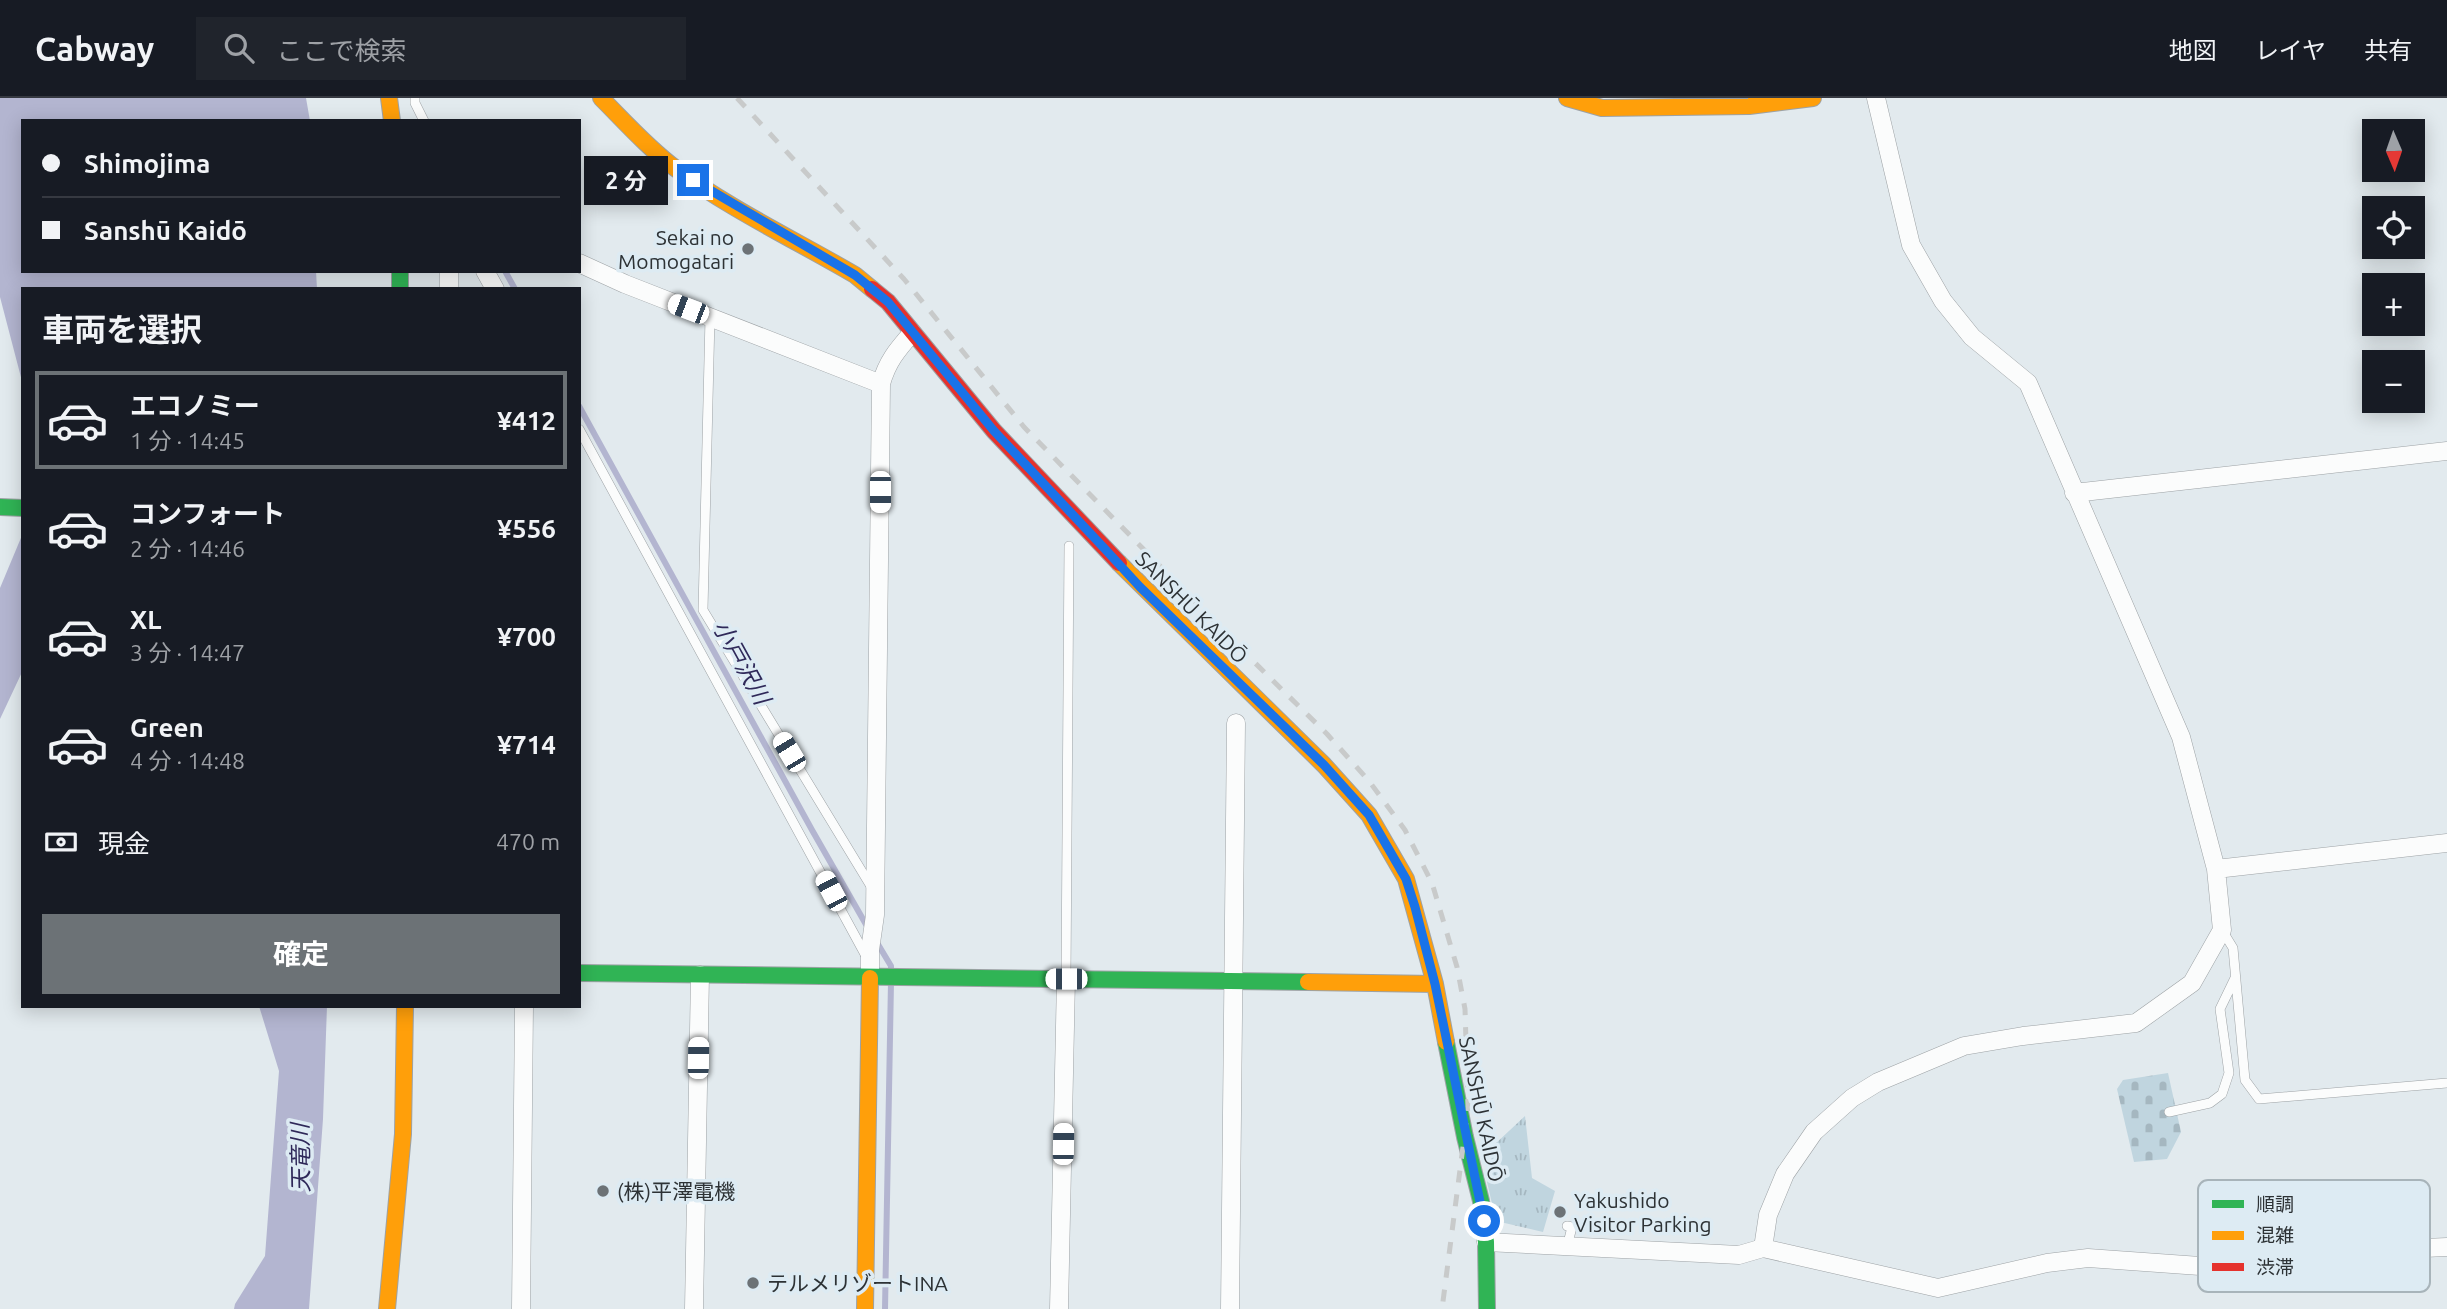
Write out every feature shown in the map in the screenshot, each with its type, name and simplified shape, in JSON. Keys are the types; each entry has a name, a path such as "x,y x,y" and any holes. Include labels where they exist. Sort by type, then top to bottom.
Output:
{"main road":[{"path":"388,98 392,119"},
{"name":"SANSHŪ KAIDŌ","path":"601,98 646,144 676,169 855,275 888,302 994,431 1140,587 1324,765 1369,815 1406,879 1435,984 1465,1137 1481,1201 1486,1242 1487,1309"},
{"path":"1567,98 1602,108 1749,106 1813,98"},
{"path":"0,507 21,508"},
{"path":"581,973 653,978 872,967 904,978 1435,984"},
{"path":"865,1309 872,967"},
{"path":"387,1309 403,1133 405,1008"}],"street":[{"path":"1763,1248 1768,1215 1785,1174 1814,1132 1852,1098 1878,1082 1964,1046 2022,1035 2136,1023 2192,983 2222,930 2216,869 2181,737 2028,383 1972,337 1943,301 1911,245 1876,98"},
{"path":"581,264 625,284 881,384"},
{"path":"872,967 876,894 881,384 887,365 912,333"},
{"path":"2074,493 2447,451"},
{"path":"1230,1309 1236,723"},
{"path":"2216,869 2447,843"},
{"path":"694,1309 700,975"},
{"path":"1059,1309 1066,979"},
{"path":"521,1309 524,1008"},
{"path":"1486,1242 1739,1255 1763,1248 1938,1288 2047,1263 2088,1258 2198,1266"}],"lane":[{"path":"415,98 423,119"},
{"path":"710,317 703,610 876,894"},
{"path":"581,433 872,967"},
{"path":"1066,979 1069,546"},
{"path":"2222,930 2233,948 2245,1080 2259,1099 2447,1083"},
{"path":"2169,1112 2210,1102 2222,1094 2229,1073 2220,1009 2235,976"},
{"path":"1567,1226 1572,1227 1567,1247"}],"green space":[{"path":"2168,1073 2181,1132 2167,1159 2134,1162 2117,1089 2123,1080"},
{"path":"1525,1116 1532,1178 1555,1191 1543,1232 1496,1221 1487,1182 1494,1145"}],"water":[{"path":"0,98 306,98 310,119 21,119 21,273 316,273 317,287 21,287 21,377 0,297"},
{"path":"21,538 21,674 0,719 0,588"},
{"name":"天竜川","path":"260,1008 327,1008 323,1119 309,1309 234,1309 265,1256 279,1071"}],"waterway":[{"name":"小戸沢川","path":"506,273 514,287"},
{"name":"小戸沢川","path":"581,410 868,928"},
{"name":"小戸沢川","path":"876,941 891,966 891,971"},
{"name":"小戸沢川","path":"885,1309 891,982"}],"railway":[{"path":"737,98 904,279 1024,427 1327,734 1369,781 1405,830 1432,883 1457,967 1465,1009 1468,1108 1442,1309"}],"traffic: fast":[{"path":"400,273 400,287"},
{"path":"0,507 21,508"},
{"path":"581,973 1308,982"},
{"path":"1446,1042 1481,1201 1486,1242 1487,1309"}],"traffic: slow":[{"path":"389,98 392,119"},
{"path":"601,98 655,152 696,183 855,275 872,289"},
{"path":"1567,98 1602,108 1749,106 1813,98"},
{"path":"1119,563 1324,765 1369,815 1406,879 1435,984 1446,1042"},
{"path":"865,1309 870,978"},
{"path":"1308,982 1435,984"},
{"path":"387,1309 403,1134 405,1008"}],"traffic: jam":[{"path":"872,289 888,302 994,431 1119,563"}],"place":[{"name":"Sekai no Momogatari","path":"748,249"},
{"name":"(株)平澤電機","path":"603,1191"},
{"name":"Yakushido Visitor Parking","path":"1560,1212"},
{"name":"テルメリゾートINA","path":"753,1283"}],"route":[{"path":"693,180 855,275 888,302 994,431 1140,587 1324,765 1369,815 1406,879 1415,907 1435,984 1484,1221"}]}
